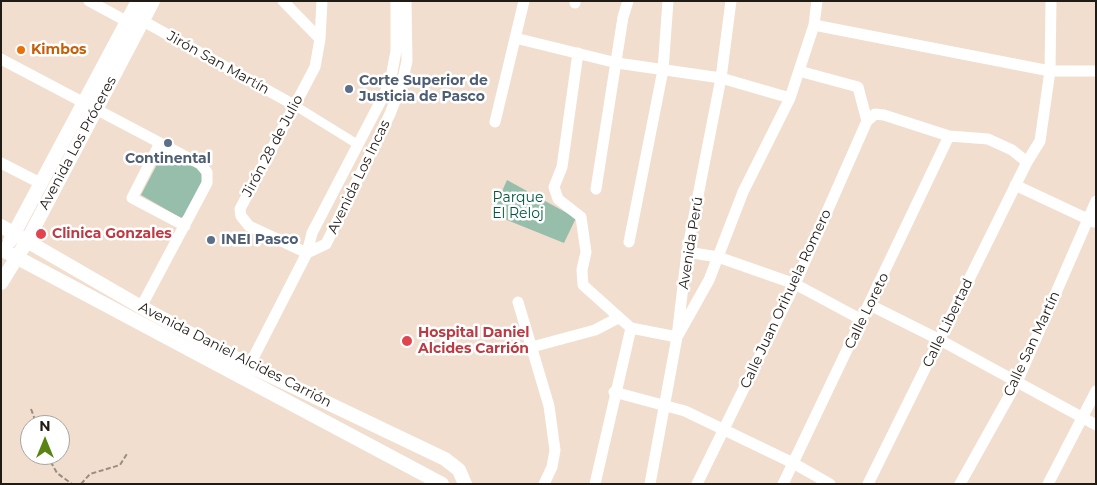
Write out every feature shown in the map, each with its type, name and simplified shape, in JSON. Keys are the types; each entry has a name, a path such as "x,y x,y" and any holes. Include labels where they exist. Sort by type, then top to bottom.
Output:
{"street":[{"path":"89,1 128,22"},
{"name":"Avenida Los Próceres","path":"1,282 6,253 21,237 90,108 138,1"},
{"name":"Avenida Los Próceres","path":"21,237 42,184 143,21 153,1"},
{"path":"283,1 320,39"},
{"name":"Jirón 28 de Julio","path":"308,253 249,226 241,216 240,209 315,67 320,39 322,1"},
{"name":"Avenida Los Incas","path":"308,253 326,244 372,150 402,82 407,61 396,1"},
{"name":"Avenida Los Incas","path":"242,379 308,253 312,233 390,83 406,1"},
{"path":"495,122 524,1"},
{"path":"596,190 618,63 623,17 628,1"},
{"path":"629,242 663,70 668,1"},
{"name":"Avenida Perú","path":"650,484 677,337 687,252 722,78 731,1"},
{"path":"578,53 562,168 554,187 558,199 581,217 586,252 582,270 583,285 631,328 677,337 709,280 743,192 790,98 814,25 817,1"},
{"name":"Calle Libertad","path":"868,484 1015,185 1040,141 1044,127 1050,71 1051,1"},
{"name":"Jirón San Martín","path":"143,21 294,105"},
{"path":"814,25 1050,71 1096,72"},
{"path":"515,38 618,63 722,78 790,98"},
{"path":"1,59 90,108 200,164 206,172 207,183 141,307"},
{"path":"799,71 858,86 871,118 884,115 949,136 993,140 1012,150 1027,162"},
{"path":"294,105 357,144 372,150"},
{"name":"Calle Juan Orihuela Romero","path":"697,484 795,284 871,118"},
{"name":"Calle Loreto","path":"783,484 949,136"},
{"path":"160,143 132,198 185,226"},
{"path":"1,163 42,184"},
{"path":"1015,185 1092,221"},
{"name":"Calle San Martín","path":"960,484 1016,382 1092,221 1096,201"},
{"name":"Avenida Daniel Alcides Carrión","path":"1,226 141,307 250,366 445,459 459,470 465,484"},
{"path":"687,252 718,257 795,284 862,320"},
{"name":"Avenida Daniel Alcides Carrión","path":"6,253 442,484"},
{"path":"85,294 94,280"},
{"path":"518,302 549,406 555,450 552,467 544,484"},
{"path":"870,305 940,340 1096,425"},
{"path":"532,347 595,330 618,318"},
{"path":"595,484 614,392 631,328"},
{"path":"193,352 200,339"},
{"path":"1048,484 1084,418 1096,391"},
{"path":"614,392 664,404 684,411 793,463 830,484"}],"path":[{"path":"31,409 33,415"},
{"path":"82,484 90,474 120,465 128,452"},
{"path":"53,465 57,473 72,484"}],"green space":[{"path":"164,151 197,166 204,179 190,211 181,218 141,195"},
{"name":"Parque El Reloj","path":"507,180 576,218 564,243 492,214"}],"place":[{"name":"Kimbos","path":"21,50"},
{"name":"Corte Superior de Justicia de Pasco","path":"349,89"},
{"name":"Continental","path":"168,143"},
{"name":"Clinica Gonzales","path":"41,234"},
{"name":"INEI Pasco","path":"211,240"},
{"name":"Hospital Daniel Alcides Carrión","path":"407,341"}]}
